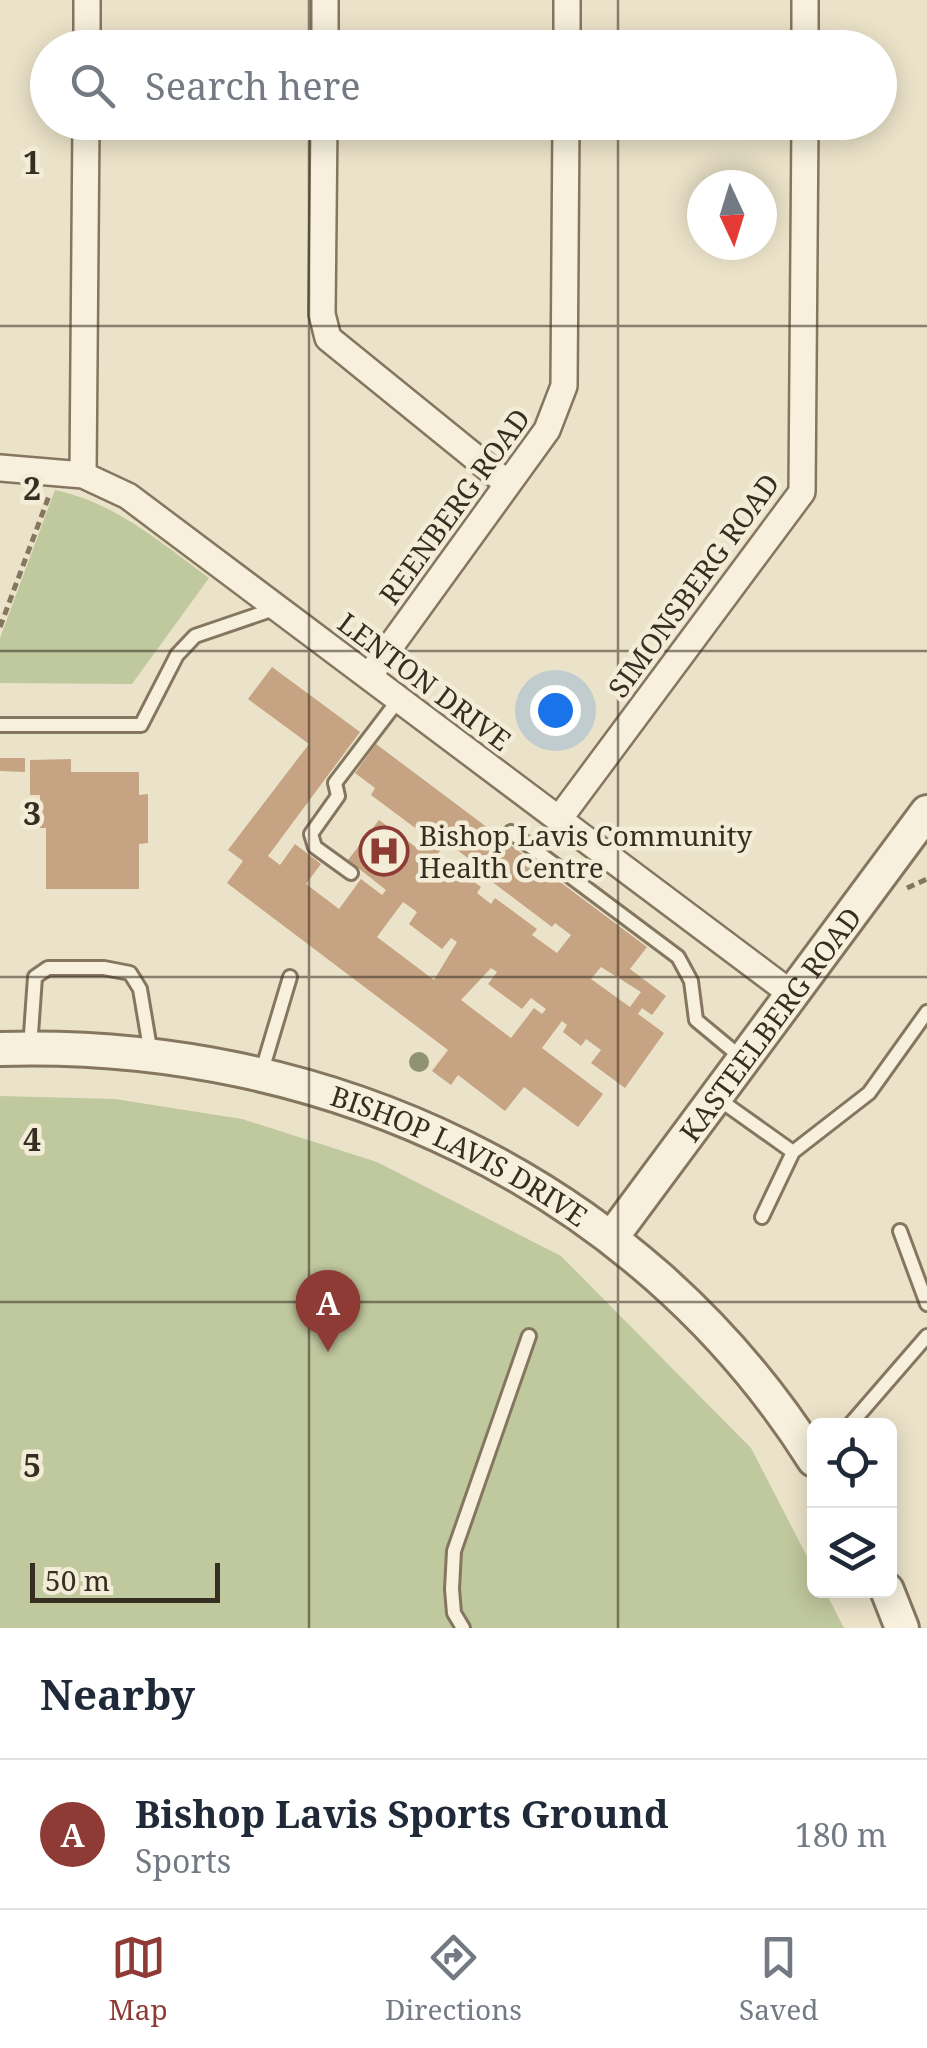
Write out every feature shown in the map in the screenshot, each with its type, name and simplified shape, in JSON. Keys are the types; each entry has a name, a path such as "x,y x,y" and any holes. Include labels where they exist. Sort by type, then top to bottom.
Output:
{"street":[{"path":"87,30 88,0"},
{"path":"325,0 325,30"},
{"path":"566,30 567,0"},
{"path":"805,30 806,0"},
{"path":"71,472 85,140"},
{"path":"324,140 322,314 328,338 508,484"},
{"name":"REENBERG ROAD","path":"369,676 554,419 562,396 566,140"},
{"name":"SIMONSBERG ROAD","path":"559,819 802,492 805,140"},
{"name":"LENTON DRIVE","path":"0,468 71,472 128,496 793,995"},
{"name":"KASTEELBERG ROAD","path":"612,1237 927,812"},
{"name":"BISHOP LAVIS DRIVE","path":"15,1048 151,1054 261,1074 389,1112 461,1142 612,1237 696,1314 779,1405 807,1446"},
{"path":"890,1598 902,1628"}],"lane":[{"path":"0,724 141,725 177,655 195,636 277,608"},
{"path":"351,873 315,846 312,834 338,796 336,783 399,699"},
{"path":"511,832 678,957 691,981 696,1020 744,1060"},
{"path":"15,1048 40,972 48,968 104,968 130,974 140,989 151,1054"},
{"path":"261,1074 290,977"},
{"path":"762,1217 793,1152 869,1094 927,1012"},
{"path":"716,1097 793,1152"},
{"path":"900,1231 927,1304"},
{"path":"463,1628 454,1614 454,1550 529,1336"},
{"path":"856,1418 927,1336"}],"path":[{"path":"0,627 71,472"}],"green space":[{"path":"55,490 118,514 209,578 132,684 0,683 0,638"},
{"path":"0,1096 115,1099 242,1119 377,1162 561,1256 751,1448 807,1556 807,1598 829,1598 844,1628 0,1628"}],"building":[{"path":"272,667 360,732 268,856 280,865 295,844 321,864 306,884 339,909 361,879 382,895 386,890 348,860 379,820 417,848 426,836 371,795 375,788 355,773 376,744 647,947 630,969 666,996 652,1015 642,1008 638,1014 664,1033 625,1088 591,1063 601,1050 586,1039 581,1046 563,1032 567,1025 562,1021 542,1048 603,1094 578,1127 524,1087 505,1111 458,1075 451,1085 432,1071 448,1050 227,883 243,861 228,850 309,744 248,699","holes":["447,842 469,859 460,871 440,856 433,860","480,867 479,872 552,927 555,923 571,935 557,953 532,935 537,929 495,898 491,904 477,893 481,887 470,879","403,902 417,912 409,924 442,949 451,938 457,942 434,980 377,937","601,967 641,992 630,1007 591,979","491,968 497,972 488,984 522,1009 531,998 546,1009 542,1014 534,1008 511,1038 461,1000"]},
{"path":"0,758 25,758 25,772 0,771"},
{"path":"71,759 71,772 139,772 139,795 148,794 148,843 139,844 139,889 46,889 46,828 40,828 40,795 30,795 30,760"}],"place":[{"name":"Bishop Lavis Community Health Centre","path":"384,851"},
{"name":"Bishop Lavis Sports Ground","path":"328,1352"}]}
